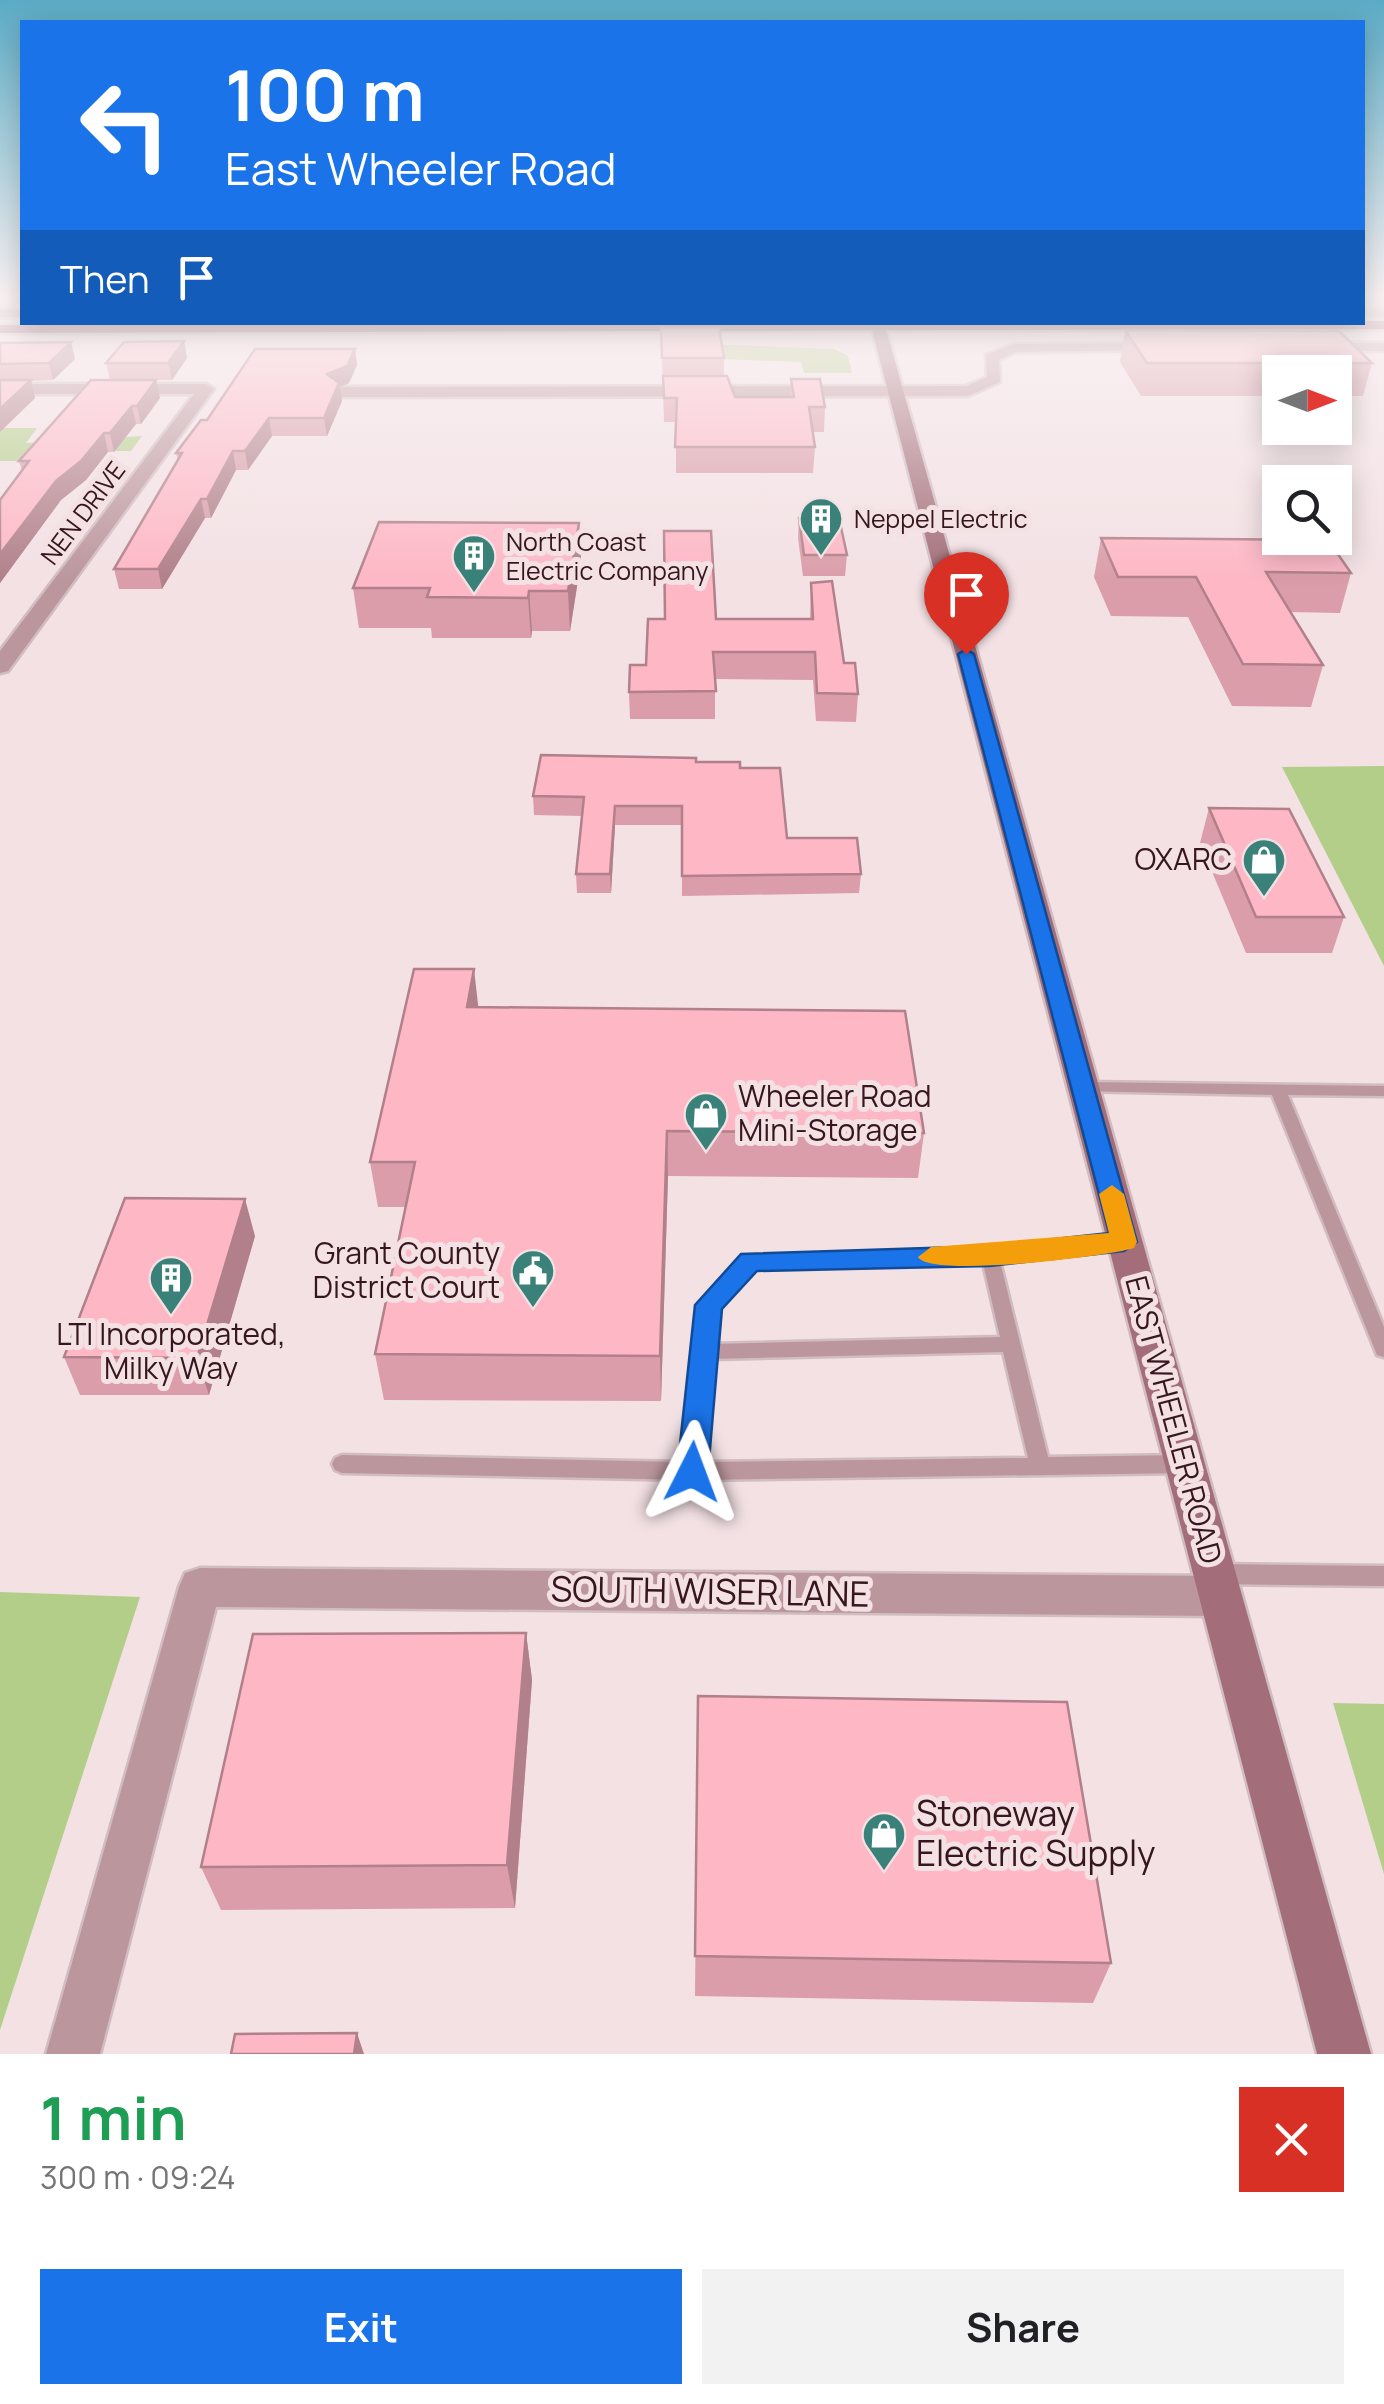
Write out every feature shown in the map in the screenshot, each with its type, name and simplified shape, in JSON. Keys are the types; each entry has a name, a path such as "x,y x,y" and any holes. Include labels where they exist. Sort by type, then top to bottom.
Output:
{"main road":[{"name":"EAST WHEELER ROAD","path":"895,391 1344,2054"}],"street":[{"name":"NEN DRIVE","path":"0,390 30,390"},
{"name":"NEN DRIVE","path":"0,666 205,390"},
{"path":"341,392 973,390"},
{"name":"SOUTH WISER LANE","path":"73,2054 200,1588 1217,1585"}],"lane":[{"path":"1083,1087 1384,1091"},
{"path":"1278,1090 1384,1350"},
{"path":"692,1472 708,1305 750,1261 990,1256 1124,1242"},
{"path":"990,1256 1040,1466"},
{"path":"703,1352 1011,1344"},
{"path":"342,1464 692,1472 1184,1464"},
{"path":"1217,1585 1384,1576"}],"green space":[{"path":"0,428 37,428 26,443 142,436 131,451 114,451 118,447 52,461 0,461"},
{"path":"1384,766 1384,966 1282,767"},
{"path":"0,1592 140,1597 0,2030"},
{"path":"1333,1703 1384,1704 1384,1874"}],"building":[{"path":"0,390 20,390 0,409"},
{"path":"82,390 149,390 110,433 104,433 81,461 56,481 0,554 0,500 29,461 19,461"},
{"path":"227,390 336,390 324,418 269,418 245,451 233,451 207,499 201,499 158,569 114,569 182,453 176,453 201,420 207,420"},
{"path":"664,390 732,390 735,397 794,397 793,390 822,390 825,407 809,407 815,447 675,447 677,398 664,398"},
{"path":"799,518 839,518 847,555 804,555"},
{"path":"379,522 579,523 568,591 529,591 528,598 427,597 430,588 353,588"},
{"path":"664,531 711,531 716,619 813,619 811,583 832,581 844,663 855,663 858,694 817,693 815,652 713,652 716,691 629,692 630,665 646,665 648,619 665,619"},
{"path":"1101,538 1262,539 1262,555 1338,555 1351,573 1266,572 1323,665 1243,664 1196,577 1118,577"},
{"path":"541,755 696,758 696,762 740,762 740,768 780,768 787,838 857,838 861,874 682,876 682,806 615,806 610,874 576,874 584,797 533,796"},
{"path":"1209,808 1289,809 1344,917 1256,917"},
{"path":"414,969 474,969 467,1007 905,1011 924,1133 667,1131 660,1356 375,1354 415,1162 370,1162"},
{"name":"LTI Incorporated, Milky Way","path":"125,1198 245,1199 197,1358 64,1357"},
{"path":"526,1633 507,1865 201,1867 253,1634"},
{"name":"Stoneway Electric Supply","path":"698,1696 1067,1702 1111,1963 695,1956"},
{"path":"357,2033 354,2054 231,2054 235,2034"}],"slow traffic":[{"path":"931,1257 990,1256 1124,1242 1112,1194"}],"place":[{"name":"Neppel Electric","path":"821,557"},
{"name":"North Coast Electric Company","path":"474,594"},
{"name":"OXARC","path":"1264,898"},
{"name":"Wheeler Road Mini-Storage","path":"706,1152"},
{"name":"Grant County District Court","path":"533,1309"},
{"name":"LTI Incorporated, Milky Way","path":"171,1316"},
{"name":"Stoneway Electric Supply","path":"884,1872"}],"route":[{"path":"692,1472 708,1305 750,1261 990,1256 1124,1242 966,654"}]}
